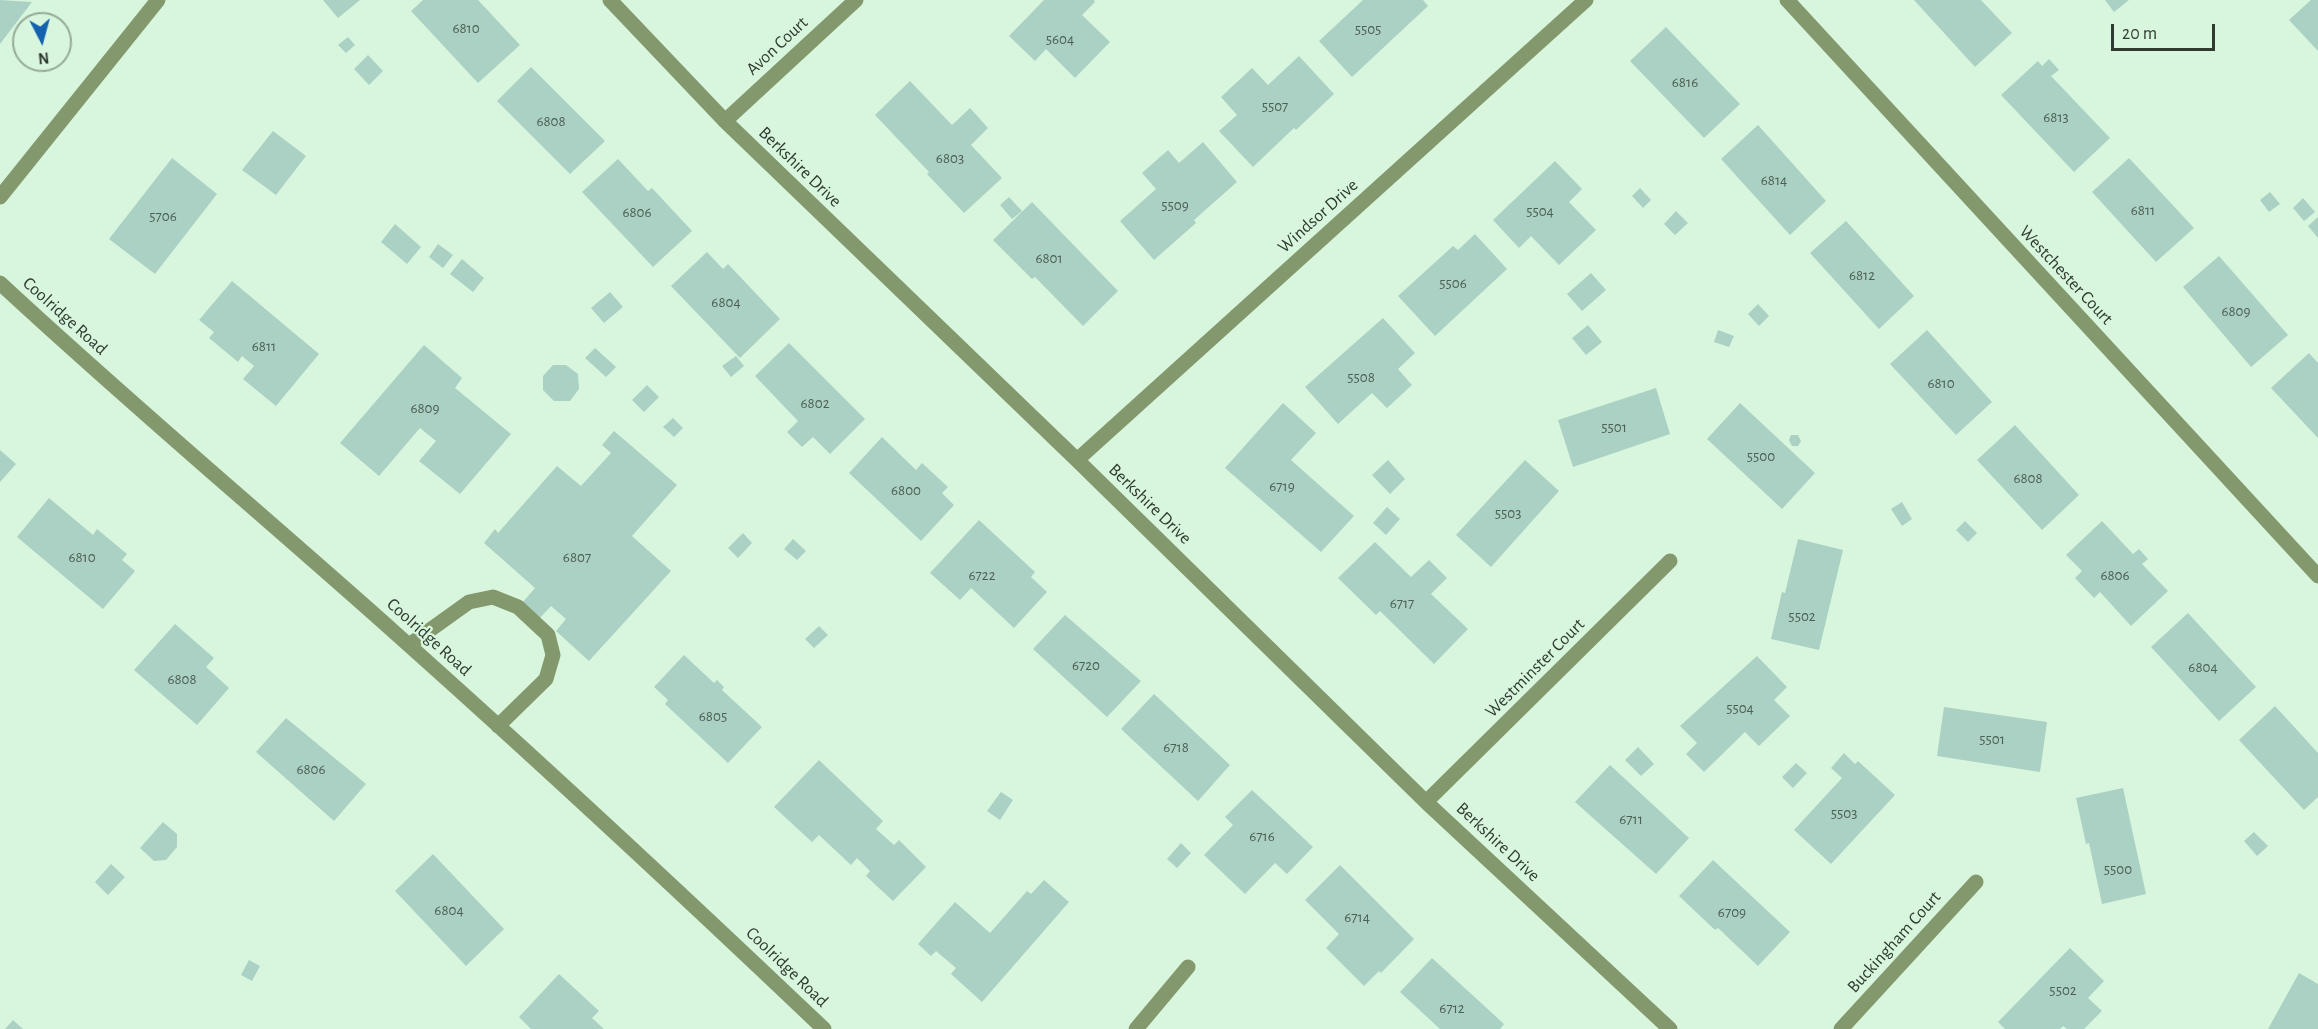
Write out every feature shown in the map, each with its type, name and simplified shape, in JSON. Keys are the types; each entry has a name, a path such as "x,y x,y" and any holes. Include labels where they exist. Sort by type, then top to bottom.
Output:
{"street":[{"path":"0,197 158,0"},
{"name":"Berkshire Drive","path":"610,0 725,121 1077,460 1426,802 1670,1029"},
{"name":"Avon Court","path":"725,121 856,0"},
{"name":"Windsor Drive","path":"1077,460 1586,0"},
{"name":"Westchester Court","path":"1787,0 2318,576"},
{"name":"Coolridge Road","path":"0,283 63,342 409,645 626,842 824,1029"},
{"name":"Westminster Court","path":"1426,802 1670,561"},
{"path":"409,645 469,602 493,597 518,607 548,635 553,655 546,679 498,726"},
{"name":"Buckingham Court","path":"1841,1029 1976,882"},
{"path":"1136,1029 1188,967"}],"building":[{"path":"0,0 32,2 24,12 12,12 12,28 0,44"},
{"path":"323,0 360,0 338,18"},
{"path":"423,0 478,0 520,45 478,83 411,11"},
{"path":"1044,0 1094,0 1095,2 1082,15 1110,42 1075,78 1046,49 1035,61 1009,36"},
{"path":"1363,0 1423,0 1428,6 1352,77 1319,41"},
{"path":"1914,0 1981,0 2012,33 1975,67"},
{"path":"2105,0 2129,0 2114,12"},
{"path":"2311,0 2318,0 2318,51 2289,20"},
{"path":"1666,27 1740,104 1704,138 1630,61"},
{"path":"348,37 355,45 346,53 338,45"},
{"path":"368,55 383,71 369,85 354,69"},
{"path":"1299,56 1334,94 1253,167 1219,131 1237,115 1221,97 1252,68 1268,85"},
{"path":"2049,59 2059,70 2051,76 2110,138 2074,172 2001,95 2038,61 2042,66"},
{"path":"531,67 605,141 570,174 497,101"},
{"path":"910,81 952,125 970,108 988,128 971,145 1002,178 964,213 875,115"},
{"path":"1758,125 1826,201 1790,235 1721,159"},
{"path":"273,131 306,156 276,195 242,170"},
{"path":"1203,142 1237,182 1154,260 1120,221 1156,189 1142,173 1168,150 1179,163"},
{"path":"172,158 217,194 155,274 109,239"},
{"path":"2129,158 2194,228 2156,262 2092,192"},
{"path":"618,159 648,191 652,188 692,231 653,267 582,192"},
{"path":"1555,161 1582,189 1569,202 1596,230 1559,265 1531,236 1519,248 1493,220"},
{"path":"1640,188 1651,200 1643,208 1632,196"},
{"path":"2270,192 2280,204 2269,212 2260,200"},
{"path":"1009,197 1022,211 1012,219 1000,205"},
{"path":"2303,198 2315,212 2304,221 2293,208"},
{"path":"1032,202 1118,291 1083,326 1035,277 1032,279 993,240"},
{"path":"1676,211 1688,223 1675,235 1664,224"},
{"path":"2318,217 2318,238 2308,226"},
{"path":"1846,221 1914,296 1879,329 1810,253"},
{"path":"395,224 421,247 407,264 381,242"},
{"path":"1475,234 1507,269 1435,336 1398,296 1453,246 1458,250"},
{"path":"438,244 453,255 443,268 429,257"},
{"path":"707,252 723,269 728,264 780,319 740,358 671,286"},
{"path":"2219,256 2288,335 2251,367 2183,287"},
{"path":"462,259 484,278 473,292 450,274"},
{"path":"1591,273 1606,290 1582,311 1567,294"},
{"path":"232,281 319,354 276,406 243,379 254,366 242,356 238,362 209,338 214,332 199,320"},
{"path":"610,292 623,307 604,323 591,308"},
{"path":"1758,304 1769,316 1759,326 1748,314"},
{"path":"1383,318 1415,353 1398,369 1412,385 1387,408 1372,393 1338,424 1305,387"},
{"path":"1588,325 1602,342 1586,355 1572,338"},
{"path":"1718,330 1734,336 1729,347 1714,342"},
{"path":"1927,330 1992,402 1956,435 1890,364"},
{"path":"789,343 865,419 830,454 813,437 802,447 787,432 798,421 755,376"},
{"path":"424,345 462,378 455,388 511,434 460,494 419,461 436,441 420,428 379,476 340,443"},
{"path":"595,348 616,367 606,377 585,358"},
{"path":"2309,353 2318,363 2318,438 2271,388"},
{"path":"736,356 744,366 731,377 722,366"},
{"path":"553,365 566,365 578,374 579,389 570,401 554,401 543,390 543,376"},
{"path":"647,385 659,397 644,412 632,400"},
{"path":"1656,388 1670,434 1573,467 1558,420"},
{"path":"1283,403 1316,433 1291,460 1354,516 1321,552 1225,468"},
{"path":"1740,403 1815,473 1782,509 1707,439"},
{"path":"673,418 683,428 674,437 663,427"},
{"path":"2015,425 2079,495 2042,530 1977,460"},
{"path":"614,431 677,485 632,536 671,571 589,661 556,631 566,619 551,606 540,618 522,603 535,588 484,543 495,529 498,533 557,466 581,486 611,453 602,445"},
{"path":"1791,435 1798,435 1801,441 1798,446 1792,446 1789,440"},
{"path":"882,437 916,470 922,463 948,487 942,493 954,505 921,541 849,473"},
{"path":"0,450 16,464 0,482"},
{"path":"1388,460 1405,479 1390,494 1372,475"},
{"path":"1525,460 1559,491 1491,567 1456,535"},
{"path":"49,498 93,535 97,529 127,554 122,560 135,571 103,609 17,537"},
{"path":"1902,502 1912,519 1902,526 1891,509"},
{"path":"1387,507 1400,519 1386,535 1373,523"},
{"path":"979,520 1035,572 1031,577 1047,592 1014,628 971,588 960,600 930,573"},
{"path":"1965,521 1977,533 1968,542 1956,530"},
{"path":"2102,521 2133,554 2139,549 2148,559 2142,564 2168,591 2131,626 2100,592 2094,598 2075,578 2082,571 2066,555"},
{"path":"743,533 752,543 738,558 728,548"},
{"path":"793,539 806,551 797,560 784,549"},
{"path":"1798,539 1843,550 1819,650 1771,639"},
{"path":"1375,542 1411,577 1429,560 1447,578 1431,594 1468,629 1434,664 1380,611 1376,615 1338,578"},
{"path":"2188,613 2256,687 2219,721 2151,647"},
{"path":"1065,615 1141,681 1107,717 1033,649"},
{"path":"175,624 214,658 206,667 229,688 197,725 134,670"},
{"path":"819,626 828,635 814,648 805,639"},
{"path":"684,655 714,683 717,680 724,687 722,690 762,727 728,763 665,704 668,700 654,687"},
{"path":"1757,656 1787,687 1774,700 1790,716 1759,746 1745,732 1704,772 1686,754 1697,743 1680,726"},
{"path":"1154,694 1230,765 1198,801 1121,729"},
{"path":"2275,706 2318,753 2318,797 2304,810 2239,740"},
{"path":"1944,707 2047,722 2040,772 1937,756"},
{"path":"286,718 366,784 334,821 256,752"},
{"path":"1638,747 1654,764 1641,776 1625,760"},
{"path":"1844,753 1855,764 1858,761 1895,795 1831,864 1794,830 1842,778 1831,768"},
{"path":"819,760 883,821 876,829 894,845 899,840 926,867 893,901 866,876 870,871 857,858 851,865 819,835 812,842 774,807"},
{"path":"1796,763 1807,773 1793,788 1782,777"},
{"path":"1610,765 1689,838 1656,874 1575,802"},
{"path":"2123,788 2146,894 2102,904 2089,843 2086,844 2076,798"},
{"path":"1252,790 1313,847 1287,874 1275,863 1245,894 1204,855 1233,825 1225,817"},
{"path":"1001,792 1013,800 1000,820 987,811"},
{"path":"163,822 177,834 177,847 166,860 154,861 140,848"},
{"path":"2254,832 2268,846 2257,856 2244,841"},
{"path":"1181,843 1191,853 1177,868 1167,859"},
{"path":"433,854 504,929 466,966 395,891"},
{"path":"1713,860 1790,932 1758,966 1718,928 1715,930 1679,896"},
{"path":"111,864 125,877 108,895 95,882"},
{"path":"1340,865 1414,939 1381,973 1379,971 1364,986 1326,948 1339,934 1305,900"},
{"path":"1044,880 1069,902 982,1002 951,974 956,968 936,951 931,956 918,944 955,902 990,933 1027,891 1031,894"},
{"path":"2070,948 2104,981 2088,998 2102,1011 2084,1029 2067,1029 2063,1026 2060,1029 2005,1029 1998,1022"},
{"path":"1432,958 1504,1024 1500,1029 1440,1029 1400,992"},
{"path":"249,960 260,966 252,981 241,975"},
{"path":"2299,973 2318,984 2318,1029 2268,1029"},
{"path":"559,974 599,1011 592,1018 604,1029 531,1029 519,1017"},
{"path":"13,1020 23,1029 5,1029"}]}
